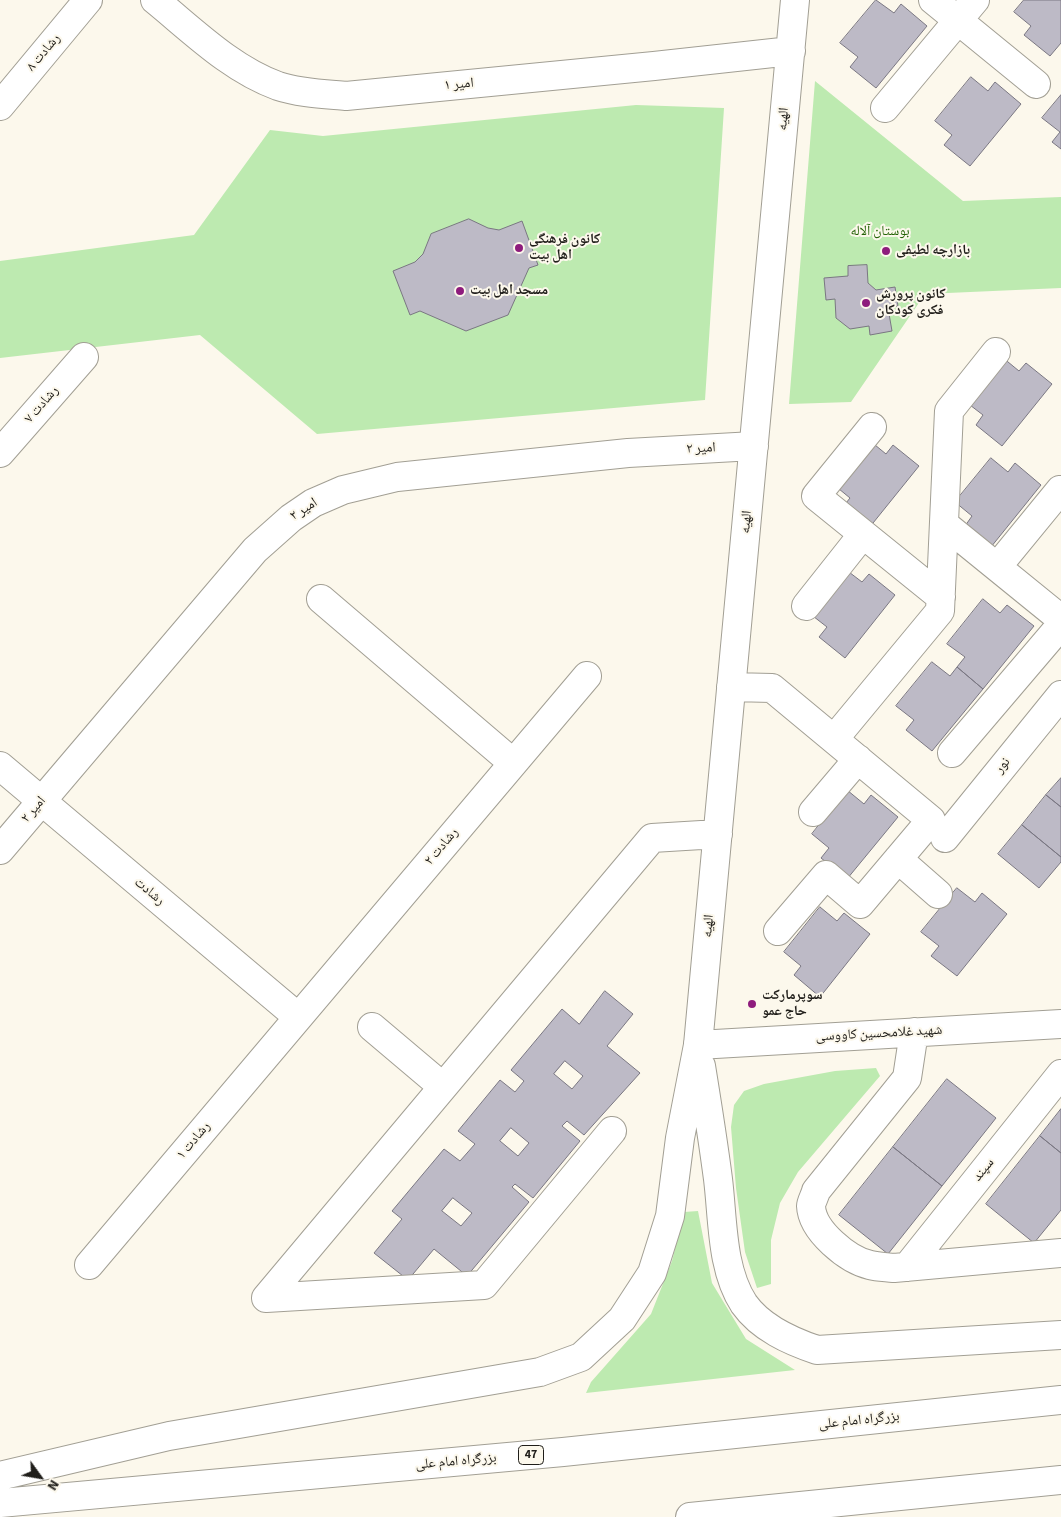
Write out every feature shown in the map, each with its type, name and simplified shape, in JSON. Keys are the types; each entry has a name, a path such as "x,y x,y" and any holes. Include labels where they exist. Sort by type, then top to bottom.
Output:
{"main road":[{"name":"رشادت ۸","path":"0,106 88,0"},
{"name":"امیر ۱","path":"156,0 209,44 250,74 279,86 346,96 791,51"},
{"name":"الهیه","path":"698,1045 796,0"},
{"path":"932,0 966,10 1036,84"},
{"path":"885,108 966,10"},
{"path":"834,739 940,611 949,410 996,352"},
{"name":"رشادت ۷","path":"0,453 84,357"},
{"path":"872,427 816,496 941,597"},
{"name":"امیر ۲","path":"0,850 254,550 291,518 312,503 344,490 396,477 628,453 754,446"},
{"path":"997,567 1060,490"},
{"path":"944,524 1061,619"},
{"path":"806,606 863,534"},
{"path":"320,598 513,763"},
{"path":"952,753 1061,625"},
{"name":"رشادت ۲","path":"298,1017 587,676"},
{"path":"731,687 772,688 931,820 860,904 826,875 778,931"},
{"name":"نور","path":"944,838 1061,695"},
{"path":"813,812 858,759"},
{"name":"رشادت","path":"0,766 298,1017"},
{"path":"612,1131 484,1285 266,1298 652,838 718,834"},
{"path":"898,859 938,894"},
{"name":"رشادت ۱","path":"89,1265 298,1017"},
{"name":"شهید غلامحسین کاووسی","path":"698,1045 1061,1024"},
{"path":"372,1027 443,1087"},
{"path":"914,1032 907,1078 816,1191 811,1206 818,1227 848,1255 869,1265 894,1268 1061,1253"},
{"path":"698,1045 718,1177 728,1270 745,1304 766,1326 790,1341 817,1350 1061,1334"},
{"path":"0,1476 169,1436 540,1372 581,1357 622,1319 652,1273 670,1216 680,1138 698,1045"},
{"name":"سپند","path":"907,1267 1061,1074"},
{"name":"بزرگراه امام علی","path":"0,1503 554,1453 1061,1400"},
{"path":"690,1517 860,1509 1061,1480"}],"green space":[{"name":"بوستان آلاله","path":"815,81 963,201 1061,197 1061,288 925,294 851,402 789,404"},
{"path":"636,105 724,108 705,400 317,434 200,335 0,358 0,261 194,235 270,130 323,136"},
{"path":"876,1068 880,1076 798,1172 780,1203 771,1240 771,1284 757,1288 745,1252 736,1188 731,1127 734,1105 744,1091 764,1084 835,1071"},
{"path":"698,1211 712,1283 746,1339 795,1370 586,1393 591,1382 651,1314 672,1261 684,1212"}],"building":[{"path":"876,0 894,13 901,4 927,26 876,88 850,67 858,57 840,43"},
{"path":"1024,0 1061,0 1061,43 1050,56 1024,35 1031,26 1014,12"},
{"path":"971,77 988,91 995,82 1021,104 970,166 944,145 952,135 935,121"},
{"path":"1061,95 1061,149 1052,142 1060,132 1042,118"},
{"name":"مسجد اهل بیت","path":"469,219 488,228 499,230 522,221 538,265 529,268 508,315 466,331 420,311 410,315 393,271 415,262 423,254 431,234"},
{"name":"کانون پرورش فکری کودکان","path":"867,265 868,283 876,290 895,287 898,306 888,308 892,331 870,335 869,326 850,329 836,318 835,299 826,300 824,278 848,276 848,266"},
{"path":"1002,357 1019,371 1026,363 1052,384 1002,446 976,425 983,415 966,402"},
{"path":"869,440 886,454 893,445 919,466 869,528 842,508 850,498 833,484"},
{"path":"991,458 1008,472 1015,463 1041,485 991,547 965,526 972,516 955,502"},
{"path":"845,569 862,582 869,574 895,595 845,658 819,637 827,627 809,613"},
{"path":"983,599 1000,613 1007,605 1034,626 983,689 957,667 965,657 947,644"},
{"path":"932,662 950,676 957,667 983,689 932,751 906,730 914,720 896,706"},
{"path":"1061,778 1061,807 1046,795"},
{"path":"847,790 864,804 871,795 898,817 847,879 821,858 829,848 812,834"},
{"path":"1046,795 1061,807 1061,857 1022,825"},
{"path":"1022,825 1061,857 1061,862 1039,888 998,854"},
{"path":"957,888 975,902 982,893 1007,914 957,976 931,956 939,946 921,932"},
{"path":"820,907 837,921 844,913 870,934 820,997 794,975 801,966 784,952"},
{"path":"605,991 633,1014 607,1046 640,1073 584,1135 567,1121 562,1126 580,1141 533,1198 515,1184 512,1187 529,1202 467,1276 434,1249 408,1280 374,1253 402,1219 392,1211 444,1149 460,1161 475,1144 458,1131 500,1080 515,1092 524,1081 511,1070 562,1009 579,1024","holes":["565,1061 583,1076 572,1089 554,1074","511,1128 529,1143 518,1156 500,1141","453,1198 472,1213 461,1226 442,1211"]},
{"path":"947,1079 996,1118 942,1186 893,1147"},
{"path":"1061,1109 1061,1153 1040,1136"},
{"path":"1040,1136 1061,1153 1061,1210 1034,1243 986,1204"},
{"path":"893,1147 942,1186 888,1254 839,1215"}],"place":[{"name":"کانون فرهنگی اهل بیت","path":"519,248"},
{"name":"بازارچه لطیفی","path":"886,251"},
{"name":"مسجد اهل بیت","path":"460,291"},
{"name":"کانون پرورش فکری کودکان","path":"866,303"},
{"name":"سوپرمارکت حاج عمو","path":"752,1004"}]}
